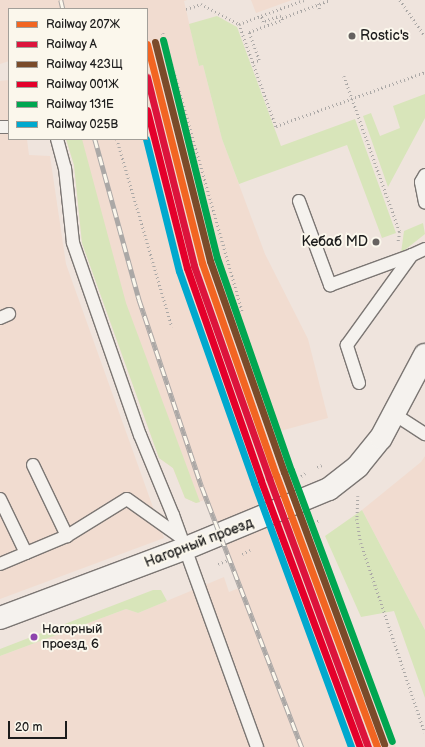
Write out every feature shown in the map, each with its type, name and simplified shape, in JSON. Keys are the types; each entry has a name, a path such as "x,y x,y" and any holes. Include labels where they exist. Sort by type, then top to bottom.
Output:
{"street":[{"name":"Нагорный проезд","path":"0,618 182,543 329,489 368,454 394,414 425,355"}],"lane":[{"path":"57,140 65,168 73,243 140,434 173,515 182,543 236,684 257,747"},
{"path":"425,175 421,182 425,203"},
{"path":"299,201 330,285 425,249"},
{"path":"359,383 347,346 412,255"},
{"path":"394,414 425,434"},
{"path":"33,465 67,536"},
{"path":"0,499 26,553"},
{"path":"0,564 67,536 127,499 182,543"}],"path":[{"path":"239,24 304,0"},
{"path":"253,62 259,60 248,32 330,0"},
{"path":"400,0 425,36"},
{"path":"186,9 201,4 239,24 276,126 425,72"},
{"path":"318,4 320,10"},
{"path":"261,16 263,22 281,16 282,18"},
{"path":"163,34 242,311"},
{"path":"344,76 400,232 396,261"},
{"path":"117,140 172,327"},
{"path":"318,467 322,465"},
{"path":"301,476 305,473"},
{"path":"358,496 360,543 425,733"},
{"path":"310,524 319,520"},
{"path":"274,540 282,536"},
{"path":"242,554 250,550"},
{"path":"218,564 228,560"}],"shaded area":[{"path":"0,0 187,0 184,1 199,66 203,65 222,139 265,254 308,339 328,418 269,434 315,564 324,561 396,747 0,747 0,656 126,609 138,613 224,577 229,592 239,588 204,500 196,503 185,498 173,468 159,458 82,243 74,165 66,140 148,140 148,8 8,8 8,61 0,64"},
{"path":"251,0 292,0 256,13"},
{"path":"8,80 8,140 27,140 29,155 50,156 66,264 164,538 0,599 0,81"},
{"path":"425,456 425,630 362,510 421,462"}],"green space":[{"path":"217,16 237,27 281,146 355,119 396,233 382,238 347,145 239,184 222,139 203,65 199,66 189,24"},
{"path":"425,94 425,118 388,187 363,116 371,113 380,136 400,128 393,106"},
{"path":"66,140 82,140 126,303 200,502 196,503 185,498 173,468 159,458 82,243 74,165"},
{"path":"423,223 425,234 401,253 404,231"},
{"path":"362,510 425,630 425,698 394,611 361,617 325,536"},
{"path":"153,590 161,590 167,601 138,613 126,609 0,656 0,649"}],"railway":[{"path":"61,0 63,8"},
{"path":"95,140 139,299 202,487 302,747"}],"rail line":[{"name":"131Е","path":"163,40 217,258 291,470 392,741"},
{"name":"423Щ","path":"155,42 210,261 284,472 384,744"},
{"name":"207Ж","path":"148,48 202,263 276,475 377,747"},
{"name":"A","path":"148,81 194,266 269,478 368,747"},
{"name":"001Ж","path":"148,114 187,268 261,481 360,747"},
{"name":"025В","path":"146,140 179,271 254,483 351,747"}],"place":[{"name":"Rostic's","path":"352,36"},
{"name":"Кебаб MD","path":"376,242"},
{"name":"Нагорный проезд, 6","path":"34,637"}]}
